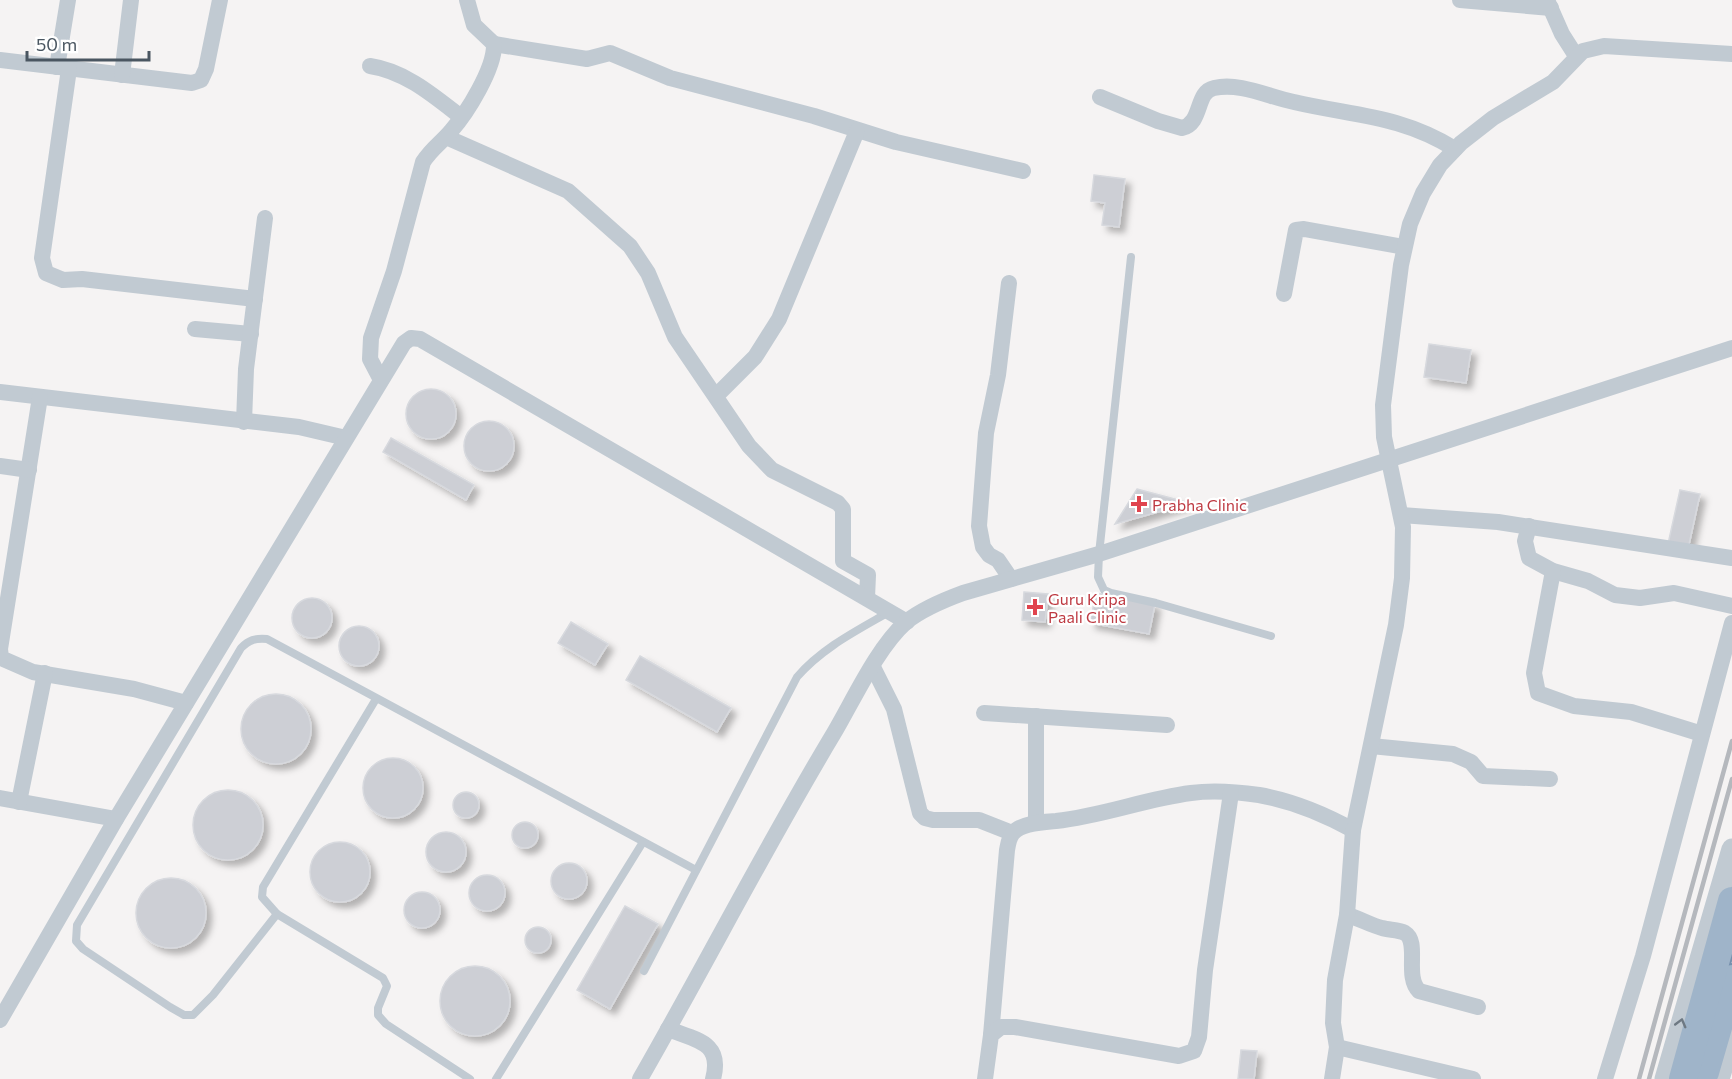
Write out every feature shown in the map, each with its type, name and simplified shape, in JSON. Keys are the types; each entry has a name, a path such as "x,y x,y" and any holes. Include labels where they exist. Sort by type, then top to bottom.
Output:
{"highway":[{"path":"1683,1079 1732,901"},
{"path":"1703,1079 1732,978"}],"street":[{"path":"68,0 63,68 42,258 46,273 63,280 82,279 255,298"},
{"path":"122,75 132,0"},
{"path":"0,60 192,83 201,80 206,69 220,0"},
{"path":"467,0 474,25 494,44 587,59 610,53 670,78 814,116 857,131 1023,171"},
{"path":"1460,0 1549,4 1562,34 1576,56"},
{"path":"381,380 370,358 371,338 394,271 423,162 430,150 446,137 461,117 492,66 494,44"},
{"path":"1332,1079 1337,1047 1334,999 1347,915 1353,830 1399,606 1404,549 1401,516 1388,461 1383,405 1404,247 1423,193 1440,165 1455,148 1493,118 1553,82 1576,56 1592,46 1732,54"},
{"path":"370,66 382,68 417,84 461,117"},
{"path":"1100,97 1158,121 1182,128 1194,121 1206,92 1211,88 1248,89 1292,102 1385,118 1421,130 1455,148"},
{"path":"717,395 755,357 779,319 857,131"},
{"path":"446,137 568,191 630,246 648,273 675,337 717,395 749,446 772,470 838,503 843,508 843,561 868,575 867,598"},
{"path":"244,422 251,334 265,218"},
{"path":"1284,294 1296,230 1304,229 1404,247"},
{"path":"1010,283 999,369 986,433 979,526 983,547 989,555 998,560 1011,579"},
{"path":"195,328 251,334"},
{"path":"1,1016 116,819 381,380 404,343 411,338 420,339 907,622"},
{"path":"640,1079 784,818 873,667 891,639 907,622 946,599 1099,554 1732,348"},
{"path":"0,392 313,429 346,438"},
{"path":"40,397 29,471 7,571 0,649 2,658 18,667 134,689 186,703"},
{"path":"0,466 29,471"},
{"path":"1401,516 1529,526 1732,558"},
{"path":"1529,526 1525,541 1529,558 1553,571 1588,581 1615,595 1641,598 1674,593 1732,606"},
{"path":"1553,571 1534,673 1538,693 1574,706 1619,709 1702,734"},
{"path":"1605,1079 1643,956 1732,623"},
{"path":"873,667 894,709 920,813 925,818 990,822 1012,833 1036,824 1084,818 1190,793 1232,793 1286,801 1324,814 1353,830"},
{"path":"19,801 45,673"},
{"path":"984,713 1167,725"},
{"path":"1036,716 1036,824"},
{"path":"1371,746 1454,754 1471,762 1483,776 1550,779"},
{"path":"991,1035 1001,1027 1015,1027 1179,1056 1194,1051 1199,1037 1207,961 1232,793"},
{"path":"0,798 116,819"},
{"path":"986,1079 1006,850 1012,833"},
{"path":"1665,1079 1732,849"},
{"path":"1347,915 1405,933 1409,937 1412,945 1412,980 1419,991 1478,1007"},
{"path":"668,1029 706,1043 714,1054 716,1067 713,1079"},
{"path":"1719,1079 1732,1037"},
{"path":"1337,1047 1473,1079"}],"lane":[{"path":"1131,257 1098,577 1104,590 1271,636"},
{"path":"644,971 797,677 810,662 833,644 889,611"},
{"path":"277,914 213,995 193,1015 184,1015 170,1007 83,949 76,941 77,925 241,648 249,640 257,638 267,639 696,870"},
{"path":"376,699 263,887 262,897 277,914 383,978 387,986 378,1008 378,1016 386,1024 470,1079"},
{"path":"496,1079 644,842"}],"building":[{"path":"1094,175 1125,179 1119,227 1102,225 1105,203 1091,201"},
{"path":"1429,344 1471,350 1466,383 1424,377"},
{"path":"426,389 436,389 449,396 456,409 456,419 449,432 436,439 426,439 417,435 410,428 406,419 406,409 410,400 417,393"},
{"path":"484,421 494,421 507,428 514,441 514,451 507,464 494,471 484,471 475,467 468,460 464,451 464,441 468,432 475,425"},
{"path":"391,438 474,485 466,500 383,452"},
{"path":"1137,489 1190,503 1115,524"},
{"path":"1680,490 1700,494 1688,549 1668,544"},
{"path":"1024,592 1048,594 1045,622 1022,620"},
{"path":"1096,593 1155,604 1149,634 1090,623"},
{"path":"312,598 320,599 326,604 331,610 331,626 326,632 320,637 312,638 304,637 298,632 293,626 292,618 293,610 298,604 304,599"},
{"path":"571,622 608,644 595,665 558,643"},
{"path":"359,626 367,627 373,632 378,638 378,654 373,660 367,665 359,666 351,665 345,660 340,654 339,646 340,638 345,632 351,627"},
{"path":"640,656 731,708 717,732 626,680"},
{"path":"276,694 289,697 301,704 308,716 311,729 308,742 301,754 289,761 276,764 263,761 251,754 244,742 241,729 244,716 251,704 263,697"},
{"path":"387,758 399,758 410,763 418,771 423,788 421,800 410,813 399,818 387,818 376,813 368,805 363,794 363,782 368,771 376,763"},
{"path":"228,790 241,793 253,800 260,812 263,825 260,838 253,850 241,857 228,860 215,857 203,850 196,838 193,825 196,812 203,800 215,793"},
{"path":"466,792 475,796 479,805 475,814 466,818 457,814 453,805 457,796"},
{"path":"525,822 534,826 538,835 534,844 525,848 516,844 512,835 516,826"},
{"path":"446,832 460,838 466,852 460,866 446,872 432,866 426,852 432,838"},
{"path":"334,842 346,842 362,850 368,860 370,872 368,884 362,894 346,902 334,902 318,894 310,878 310,866 318,850"},
{"path":"569,863 582,868 587,881 582,894 569,899 556,894 551,881 556,868"},
{"path":"487,875 500,880 505,893 500,906 487,911 474,906 469,893 474,880"},
{"path":"171,878 184,881 196,888 203,900 206,913 203,926 196,938 184,945 171,948 158,945 146,938 139,926 136,913 139,900 146,888 158,881"},
{"path":"422,892 435,897 440,910 435,923 422,928 409,923 404,910 409,897"},
{"path":"625,906 658,924 610,1009 577,990"},
{"path":"538,927 547,931 551,940 547,949 538,953 529,949 525,940 529,931"},
{"path":"475,966 488,969 500,976 507,988 510,1001 507,1014 500,1026 488,1033 475,1036 462,1033 450,1026 443,1014 440,1001 443,988 450,976 462,969"},
{"path":"1241,1050 1257,1051 1254,1079 1238,1079"}],"railway":[{"path":"1639,1079 1732,741"},
{"path":"1649,1079 1732,779"}],"place":[{"name":"Prabha Clinic","path":"1139,504"},
{"name":"Guru Kripa Paali Clinic","path":"1035,607"}]}
